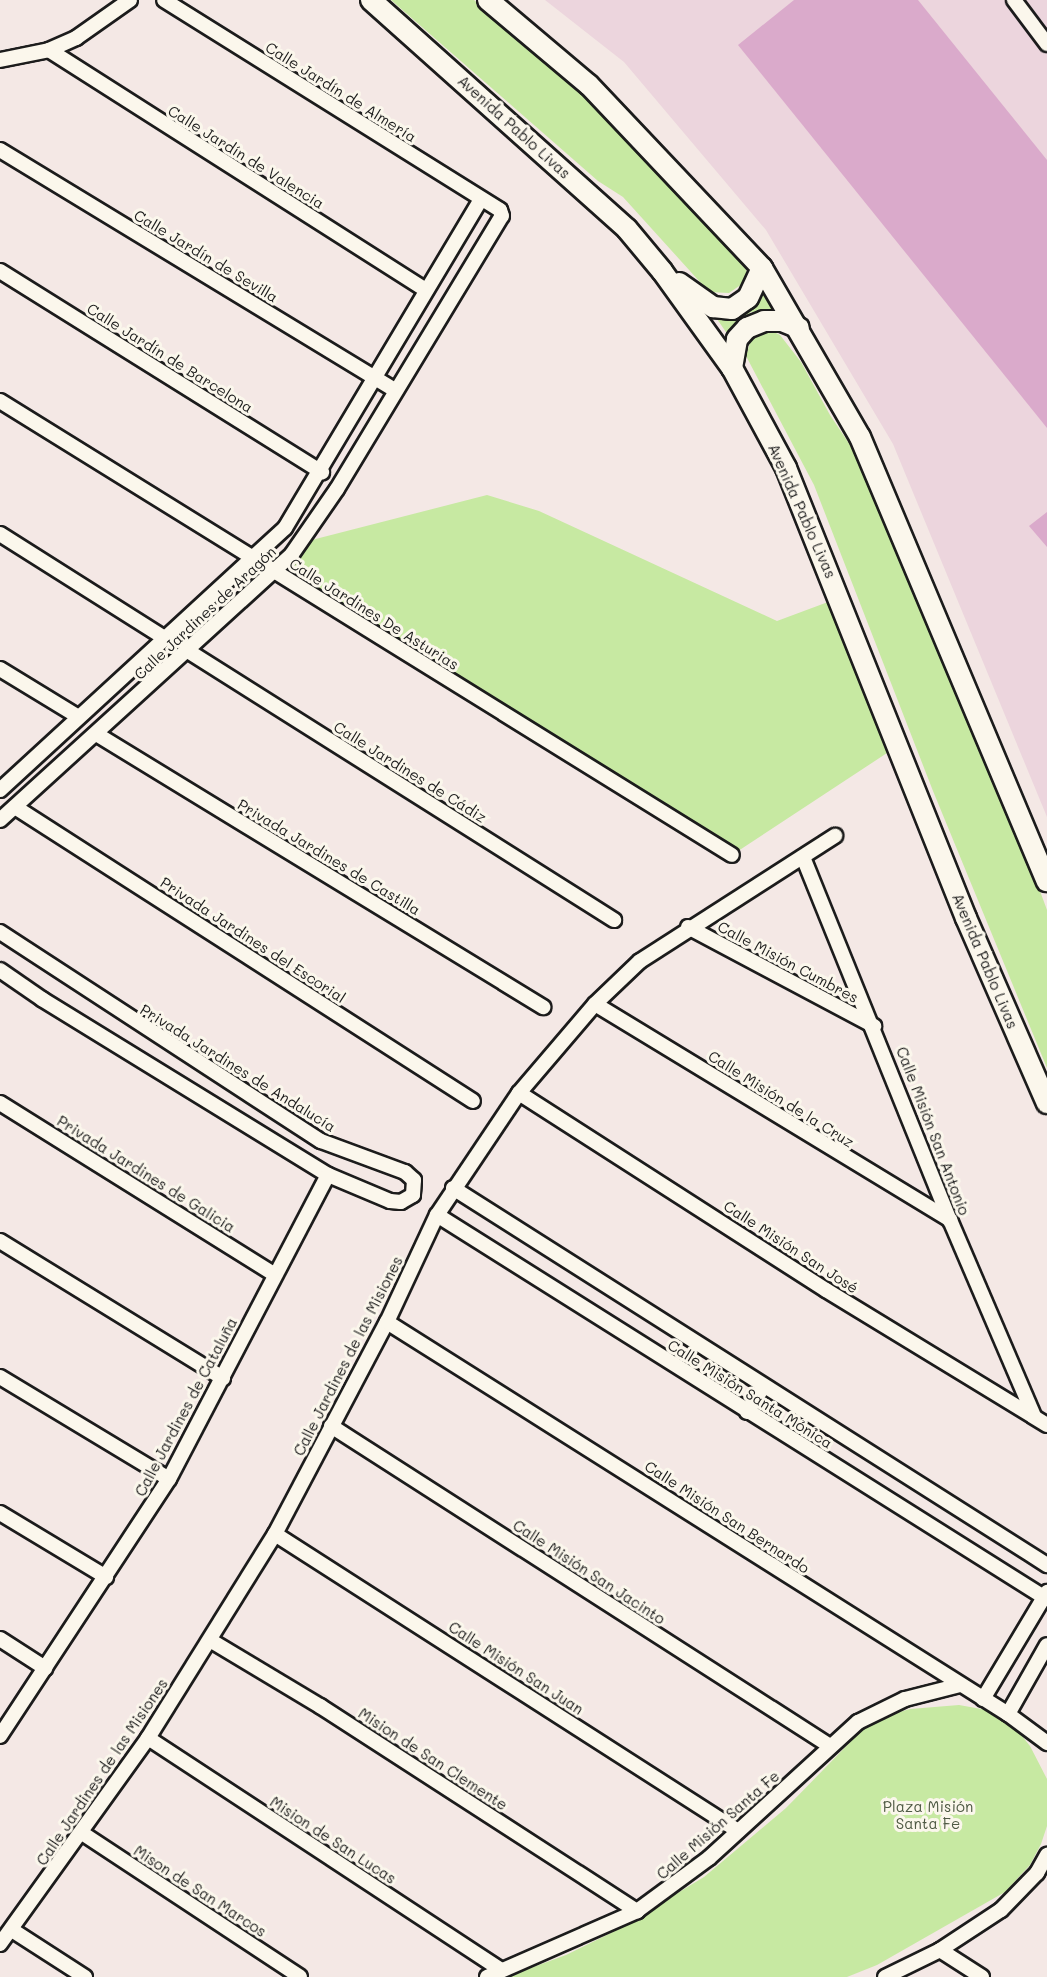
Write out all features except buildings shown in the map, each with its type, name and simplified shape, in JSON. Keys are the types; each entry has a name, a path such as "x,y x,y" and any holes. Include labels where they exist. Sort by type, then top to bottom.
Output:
{"main road":[{"name":"Avenida Pablo Livas","path":"371,0 546,154 627,229 662,271 732,368 786,468 966,918 1047,1104"},
{"path":"488,0 589,85 762,268 799,328 860,437 884,489 1047,881"},
{"path":"662,271 713,308 732,309 748,298 762,268"},
{"path":"732,368 737,339 747,328 764,321 782,321 799,328"}],"street":[{"path":"0,60 49,50 76,38 130,0"},
{"name":"Calle Jardín de Almería","path":"164,0 501,212"},
{"path":"1014,0 1047,44"},
{"name":"Calle Jardín de Valencia","path":"49,50 426,290"},
{"name":"Calle Jardín de Sevilla","path":"0,150 394,390"},
{"name":"Calle Jardines de Aragón","path":"0,790 163,637 255,561 285,528 322,472 426,290 482,199"},
{"name":"Calle Jardines de Aragón","path":"0,820 98,735 275,572 337,489 394,390 502,216 501,212"},
{"name":"Calle Jardín de Barcelona","path":"0,271 322,472"},
{"name":"Calle Jardines De Asturias","path":"0,400 255,561 732,855"},
{"path":"0,534 163,637"},
{"name":"Calle Jardines de Cádiz","path":"188,651 615,920"},
{"path":"0,669 77,716"},
{"name":"Privada Jardines de Castilla","path":"98,735 543,1007"},
{"name":"Privada Jardines del Escorial","path":"15,807 472,1101"},
{"name":"Calle Jardines de las Misiones","path":"0,1944 82,1833 148,1738 275,1534 387,1322 437,1215 519,1093 595,1004 640,961 688,927 835,836"},
{"name":"Calle Misión San Antonio","path":"803,857 874,1026 950,1220 1034,1416"},
{"name":"Calle Misión Cumbres","path":"688,927 874,1026"},
{"name":"Privada Jardines de Andalucía","path":"0,932 321,1141 405,1172 414,1180 416,1187 409,1200 397,1202 328,1175 0,970"},
{"name":"Calle Misión de la Cruz","path":"595,1004 950,1220"},
{"name":"Calle Misión San José","path":"519,1093 826,1290 1047,1425"},
{"name":"Privada Jardines de Galicia","path":"0,1103 274,1274"},
{"name":"Calle Jardines de Cataluña","path":"0,1736 169,1479 223,1378 274,1274 328,1175"},
{"name":"Calle Misión Santa Mónica","path":"453,1188 763,1387 1047,1565"},
{"name":"Calle Misión Santa Mónica","path":"437,1215 747,1412 1046,1596"},
{"path":"0,1241 223,1378"},
{"name":"Calle Misión San Bernardo","path":"387,1322 1008,1714 1047,1743"},
{"path":"0,1377 169,1479"},
{"path":"747,1412 763,1387"},
{"name":"Calle Misión San Jacinto","path":"331,1426 830,1746"},
{"path":"0,1513 106,1577"},
{"name":"Calle Misión San Juan","path":"275,1534 738,1831"},
{"path":"983,1699 1046,1596"},
{"path":"0,1639 45,1668"},
{"name":"Mision de San Clemente","path":"210,1640 320,1706 637,1911"},
{"path":"1008,1714 1047,1645"},
{"name":"Calle Misión Santa Fe","path":"487,1977 500,1969 637,1911 674,1887 830,1746 882,1708 960,1685"},
{"name":"Mision de San Lucas","path":"148,1738 500,1969"},
{"name":"Mison de San Marcos","path":"82,1833 300,1977"},
{"path":"885,1977 940,1950 1001,1910 1042,1876 1047,1855"},
{"path":"12,1930 85,1977"},
{"path":"940,1950 982,1977"}],"shaded area":[{"path":"545,0 1047,0 1047,817 893,444 766,230 624,62"}],"green space":[{"path":"391,0 474,0 513,31 641,146 744,263 748,276 742,284 729,293 709,292 623,197 598,181"},
{"path":"763,288 776,311 751,312 728,335 715,316"},
{"path":"772,331 780,335 801,362 830,415 866,469 1013,818 1047,910 1047,1068 933,791 814,485 746,356 752,336"},
{"path":"487,495 539,511 777,621 828,602 887,753 732,855 275,572 300,543"},
{"name":"Plaza Misión Santa Fe","path":"959,1705 998,1712 1014,1726 1030,1746 1047,1779 1047,1826 1041,1844 1030,1865 1005,1892 877,1965 847,1977 506,1977 566,1955 615,1931 704,1877 786,1808 863,1729 885,1716 910,1709"}]}
